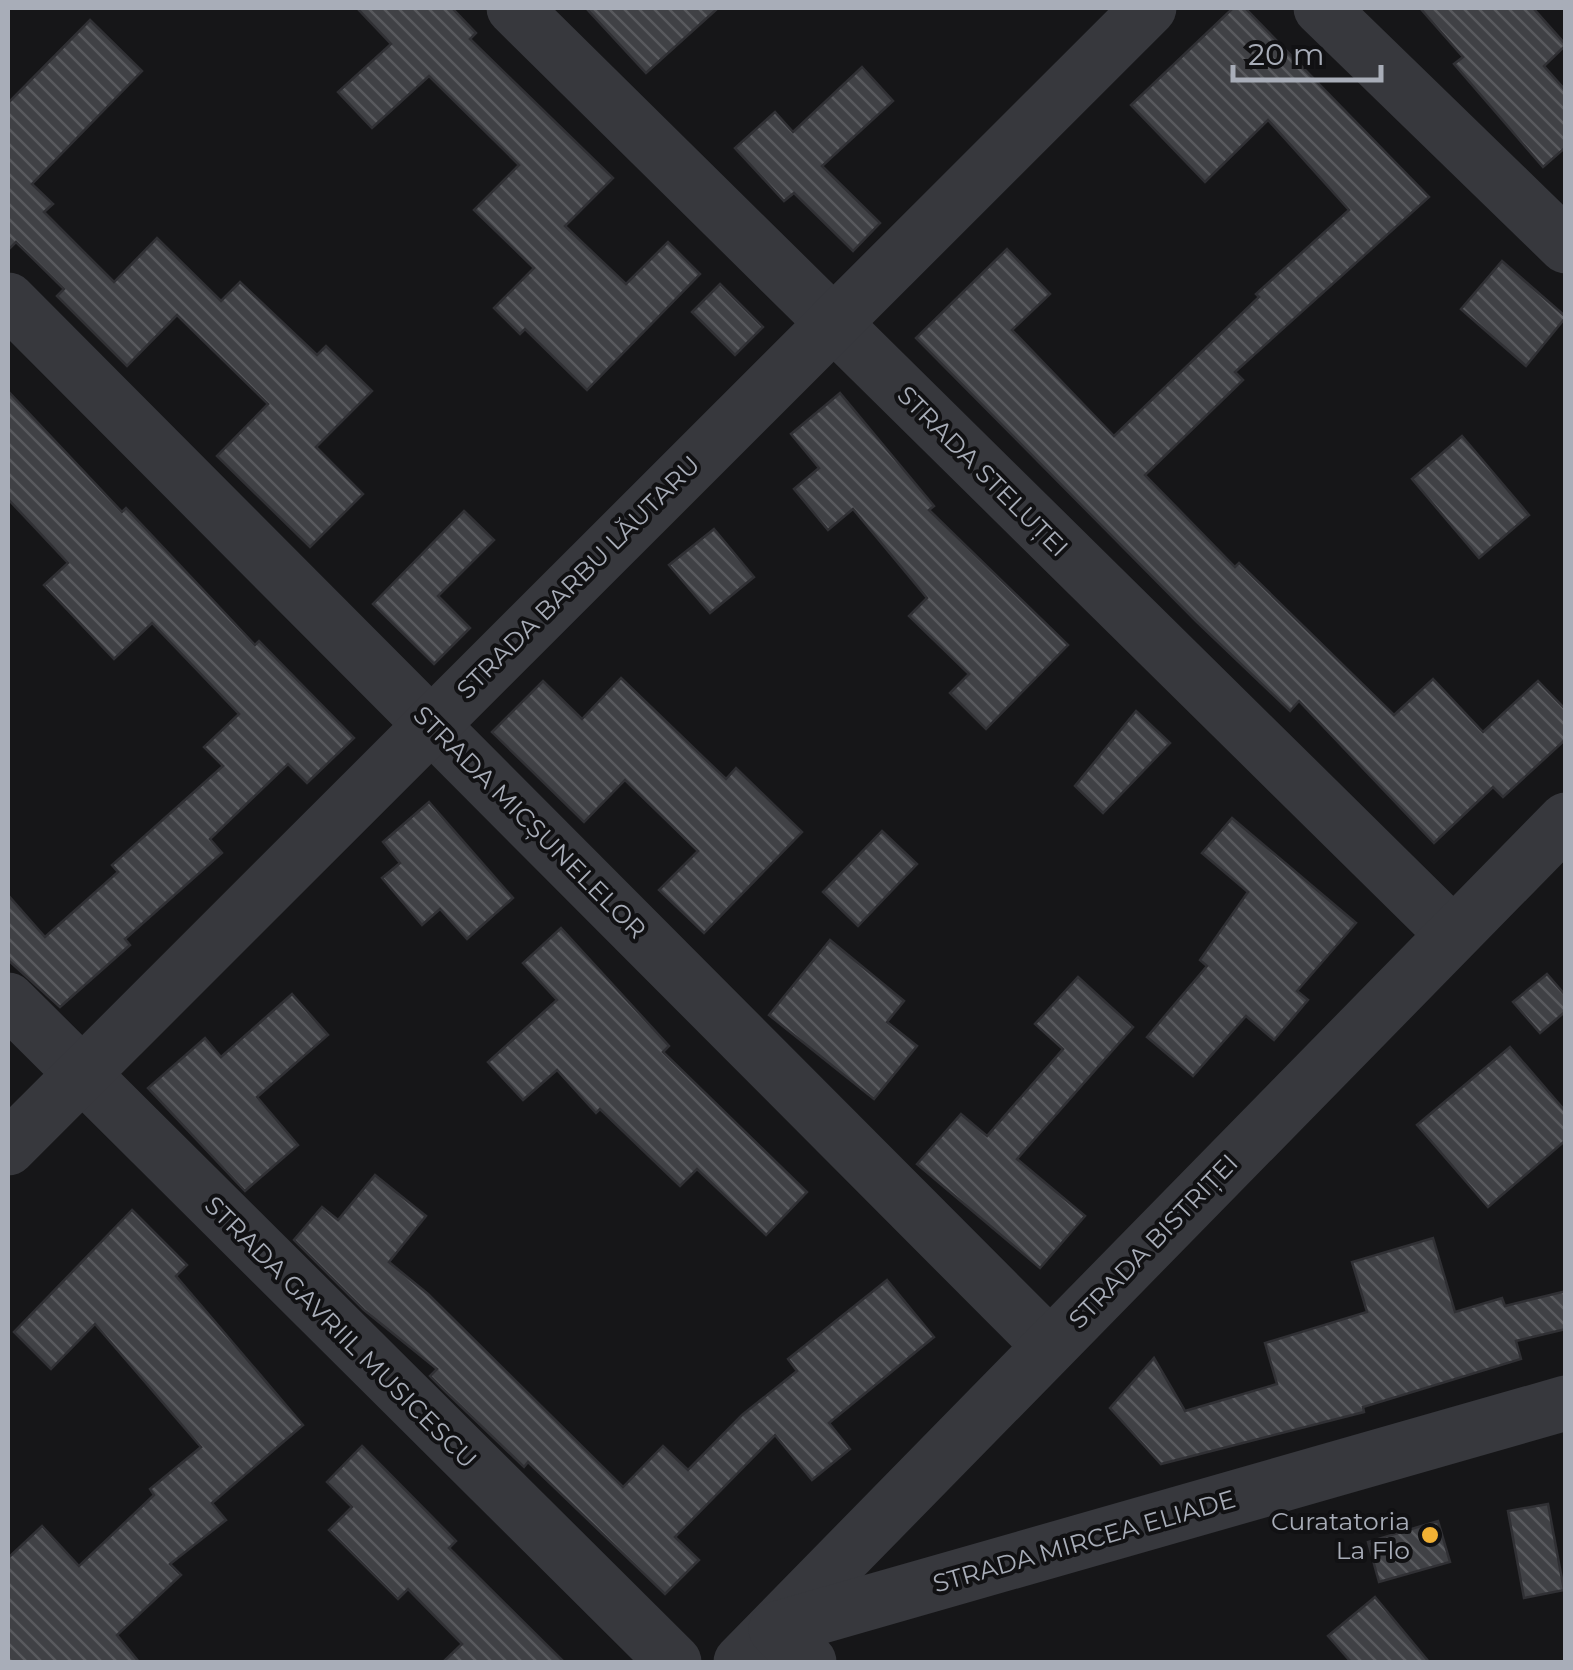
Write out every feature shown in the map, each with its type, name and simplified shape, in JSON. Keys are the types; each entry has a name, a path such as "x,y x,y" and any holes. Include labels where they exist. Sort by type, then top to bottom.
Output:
{"street":[{"name":"STRADA STELUȚEI","path":"514,8 1453,934"},
{"name":"STRADA BARBU LĂUTARU","path":"8,1148 1149,8"},
{"path":"1321,8 1566,246"},
{"name":"STRADA MICȘUNELELOR","path":"8,300 1050,1346"},
{"name":"STRADA BISTRIȚEI","path":"775,1651 1050,1346 1566,820"},
{"name":"STRADA GAVRIIL MUSICESCU","path":"8,1000 674,1662"},
{"name":"STRADA MIRCEA ELIADE","path":"775,1651 1560,1412"}],"building":[{"path":"357,8 452,8 476,33 470,39 613,178 565,226 626,284 668,242 700,274 587,390 525,329 520,334 494,308 534,268 474,210 519,165 429,76 372,128 338,92 391,44"},
{"path":"586,8 718,8 646,73"},
{"path":"1233,8 1245,8 1429,197 1235,372 1243,380 1145,475 1235,567 1239,563 1394,715 1433,679 1483,732 1538,681 1566,710 1566,739 1503,797 1493,787 1434,843 1299,701 1290,711 916,338 1007,249 1050,294 1012,330 1114,436 1259,297 1256,294 1349,210 1268,120 1205,182 1131,105"},
{"path":"1420,8 1533,8 1566,45 1544,66 1566,91 1566,147 1543,167 1454,64 1463,57"},
{"path":"90,20 142,71 32,184 53,204 44,212 114,282 157,238 221,301 240,282 317,355 326,346 372,391 316,447 363,494 310,547 217,456 268,404 177,315 127,366 57,296 64,289 16,242 8,250 8,103"},
{"path":"862,67 893,101 822,166 880,223 853,251 794,193 784,201 735,148 775,112 793,132"},
{"path":"1502,261 1566,317 1526,366 1461,309"},
{"path":"720,284 763,327 735,355 692,312"},
{"path":"8,391 122,512 126,508 255,645 259,641 354,738 307,783 288,764 210,839 222,853 125,939 130,945 60,1007 8,960 8,895 45,937 118,872 112,865 223,766 204,747 239,714 152,623 114,659 44,585 68,563 8,499"},
{"path":"840,393 934,506 929,510 1068,645 986,729 950,693 969,674 909,616 927,598 853,509 828,530 794,489 819,468 791,434"},
{"path":"1462,436 1529,515 1479,558 1412,479"},
{"path":"464,511 494,540 438,596 470,628 434,664 373,604"},
{"path":"714,529 754,577 710,613 669,565"},
{"path":"621,678 726,779 736,768 802,832 704,933 659,890 698,851 625,780 584,822 492,732 543,681 582,719"},
{"path":"1136,711 1170,743 1103,813 1075,786"},
{"path":"429,802 513,898 467,939 440,909 422,925 382,878 400,863 383,842"},
{"path":"1232,818 1356,923 1297,991 1308,1000 1274,1040 1246,1016 1193,1076 1147,1037 1207,966 1200,960 1248,892 1202,853"},
{"path":"882,831 917,864 858,926 823,892"},
{"path":"561,928 669,1046 663,1052 807,1192 766,1235 697,1169 680,1186 600,1109 596,1113 557,1070 523,1100 488,1062 557,1000 523,963"},
{"path":"830,940 904,1001 887,1022 917,1046 874,1099 769,1015"},
{"path":"1547,974 1566,996 1566,1011 1540,1033 1513,1002"},
{"path":"1078,977 1133,1027 1017,1159 1085,1216 1040,1268 917,1164 961,1114 987,1136 1063,1049 1035,1024"},
{"path":"292,994 328,1035 257,1097 298,1145 245,1191 148,1088 205,1038 221,1057"},
{"path":"1510,1047 1566,1112 1566,1140 1488,1207 1417,1125"},
{"path":"375,1175 426,1216 389,1262 428,1294 623,1487 663,1446 688,1470 742,1415 797,1371 788,1359 887,1280 934,1337 829,1423 850,1449 812,1480 775,1435 675,1537 699,1560 665,1594 528,1462 524,1467 430,1376 437,1369 364,1310 294,1240 322,1207 338,1220"},
{"path":"132,1210 187,1265 176,1276 303,1425 212,1503 226,1520 170,1564 181,1575 117,1635 139,1662 8,1662 8,1558 42,1526 79,1566 154,1495 150,1489 201,1447 95,1324 51,1369 14,1332"},
{"path":"1433,1238 1455,1312 1502,1298 1505,1306 1566,1291 1566,1329 1516,1341 1521,1359 1363,1407 1364,1412 1161,1464 1110,1408 1154,1358 1185,1411 1277,1384 1265,1343 1367,1312 1352,1262"},
{"path":"362,1446 456,1541 449,1548 564,1662 443,1662 462,1644 408,1589 398,1599 329,1530 352,1507 327,1482"},
{"path":"1548,1504 1564,1590 1524,1598 1508,1511"},
{"path":"1438,1521 1450,1562 1379,1582 1368,1542"},
{"path":"1375,1597 1429,1662 1351,1662 1328,1636"}],"place":[{"name":"Curatatoria La Flo","path":"1430,1535"}]}
